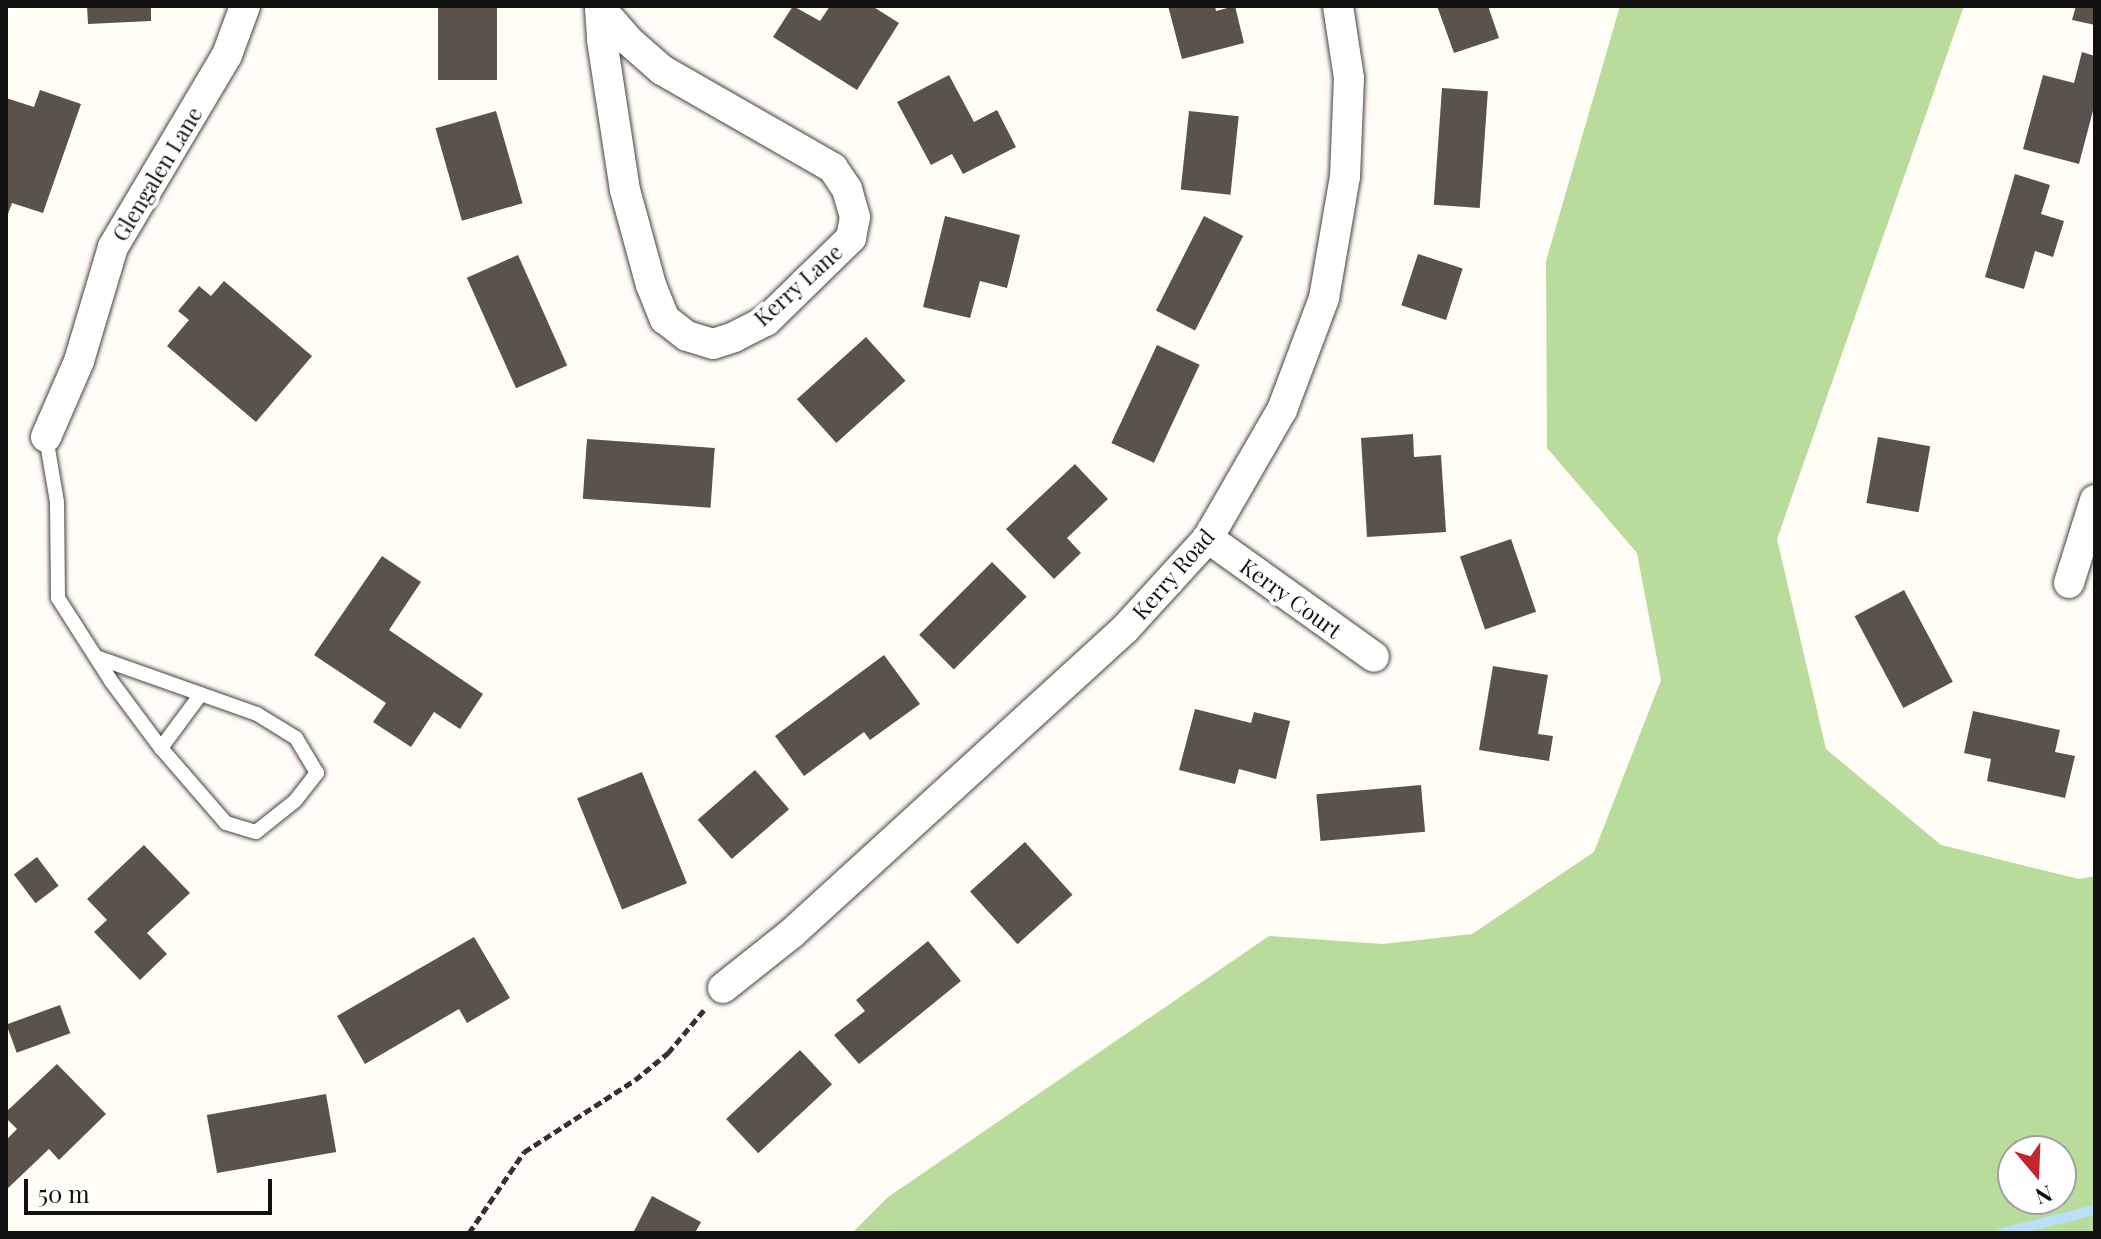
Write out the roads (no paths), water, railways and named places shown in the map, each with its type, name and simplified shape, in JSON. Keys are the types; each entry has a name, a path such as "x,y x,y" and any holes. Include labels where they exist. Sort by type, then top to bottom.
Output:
{"street":[{"name":"Glengalen Lane","path":"46,437 79,361 113,247 227,55 245,6"},
{"name":"Kerry Road","path":"723,988 791,934 1125,629 1208,538 1282,410 1324,298 1345,177 1349,78 1338,6"},
{"name":"Kerry Lane","path":"600,7 629,41 662,70 833,168 847,189 855,217 851,238 766,321 734,337 713,344 687,336 665,319 651,285 625,190 600,7"},
{"path":"2069,583 2095,500"},
{"name":"Kerry Court","path":"1208,538 1374,657"}],"lane":[{"path":"46,437 57,502 58,598 96,657 161,748 226,823 256,832 295,801 317,773 296,738 257,714 96,657"},
{"path":"161,748 201,694"}],"waterway":[{"path":"2002,1233 2095,1210"}]}
